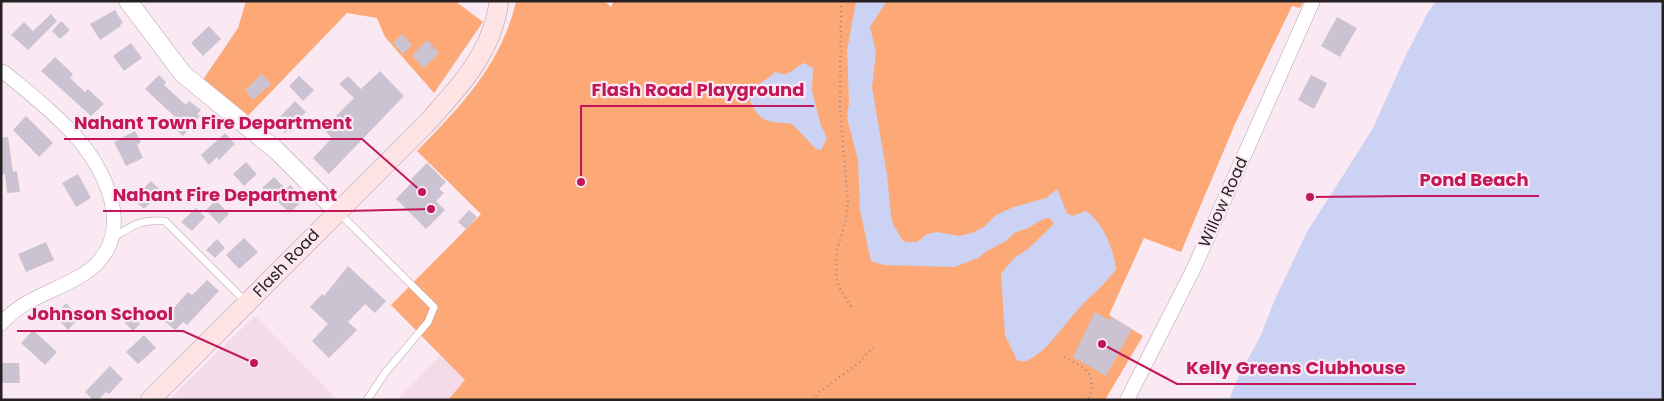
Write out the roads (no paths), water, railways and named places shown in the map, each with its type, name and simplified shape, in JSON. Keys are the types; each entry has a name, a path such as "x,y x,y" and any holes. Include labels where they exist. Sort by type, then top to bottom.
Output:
{"main road":[{"name":"Flash Road","path":"150,400 460,88 484,50 497,18 499,1"}],"street":[{"path":"128,1 183,74 276,150 337,211"},
{"name":"Willow Road","path":"1127,400 1194,268 1313,1"},
{"path":"1,324 29,300 83,274 100,260 114,238 116,222 111,199 100,174 78,140 4,72"}],"lane":[{"path":"337,211 434,307 428,322 385,373 367,400"},
{"path":"114,238 132,226 148,220 165,221 247,303"}],"water":[{"path":"856,1 887,1 870,27 876,52 872,87 887,175 891,215 893,224 902,240 917,242 927,234 937,232 959,236 972,233 984,227 995,216 1011,208 1046,198 1057,189 1067,213 1072,216 1086,211 1098,223 1107,237 1116,269 1050,343 1027,361 1017,360 1005,335 1001,274 1015,257 1027,250 1054,224 1050,218 1043,219 1028,228 1014,233 1006,241 978,258 955,267 884,265 871,261 860,210 858,160 847,118 849,102 847,51"},
{"path":"1436,1 1663,1 1663,400 1229,400 1237,379 1261,335 1275,299 1307,232 1372,130 1406,55 1427,14"},
{"path":"804,63 813,68 812,90 820,123 827,138 821,150 816,149 792,124 772,122 762,118 750,101 758,86 775,72 786,74"}],"place":[{"name":"Flash Road Playground","path":"581,182"},
{"name":"Nahant Town Fire Department","path":"422,192"},
{"name":"Pond Beach","path":"1310,197"},
{"name":"Nahant Fire Department","path":"431,209"},
{"name":"Kelly Greens Clubhouse","path":"1102,344"},
{"name":"Johnson School","path":"254,363"}]}
